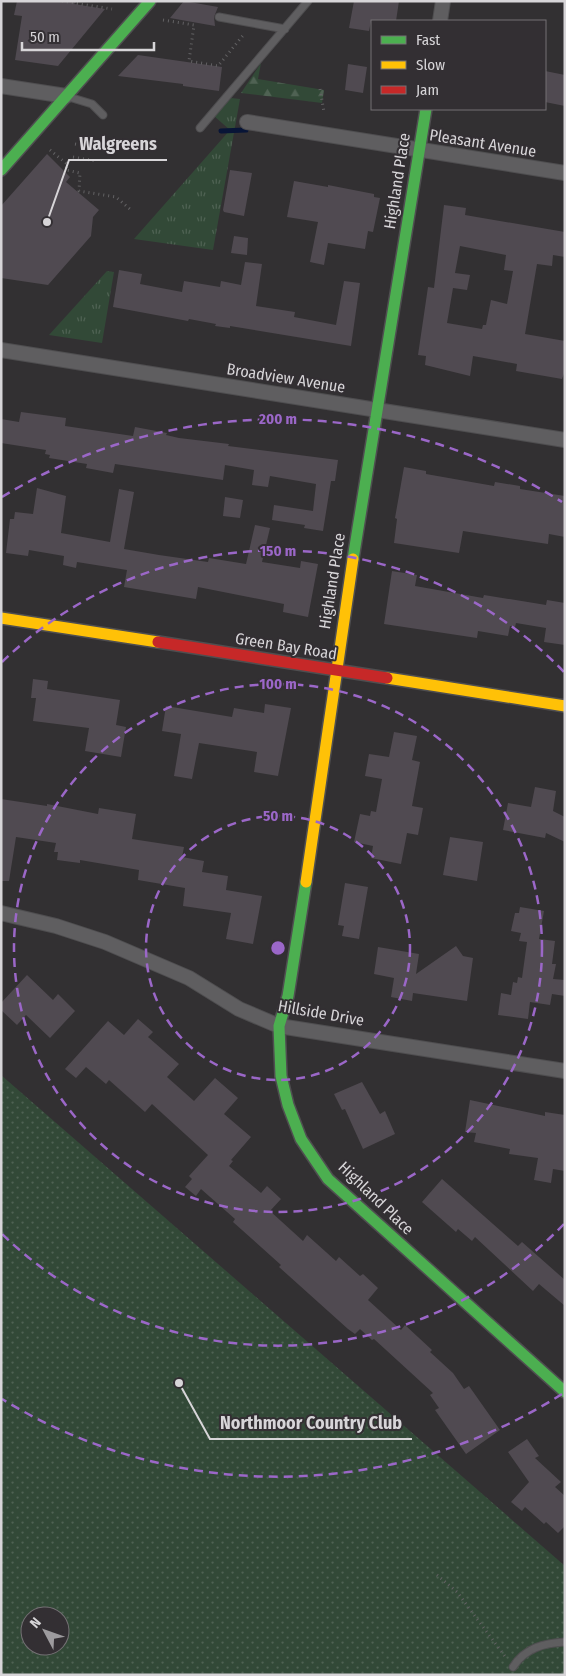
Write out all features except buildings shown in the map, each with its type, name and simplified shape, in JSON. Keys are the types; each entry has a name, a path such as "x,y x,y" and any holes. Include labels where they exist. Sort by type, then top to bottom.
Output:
{"street":[{"path":"1,170 150,1"},
{"path":"440,20 443,1"},
{"path":"1,86 66,96"},
{"name":"Highland Place","path":"426,110 335,670 328,738 288,996 279,1026 281,1076 288,1105 301,1139 328,1179 565,1392"},
{"name":"Pleasant Avenue","path":"247,122 565,173"},
{"name":"Broadview Avenue","path":"1,350 565,440"},
{"name":"Green Bay Road","path":"1,618 565,706"},
{"name":"Hillside Drive","path":"1,912 105,942 189,978 239,1009 279,1026 565,1071"}],"lane":[{"path":"200,128 308,1"},
{"path":"219,18 285,29"},
{"path":"66,96 92,104 103,115"},
{"path":"513,1667 527,1651 551,1643 565,1642"}],"path":[{"path":"62,1 112,9"},
{"path":"163,20 194,25 188,60 218,66 254,23"},
{"path":"320,89 324,112"},
{"path":"75,144 98,148"},
{"path":"50,150 67,164 66,170 80,173 79,191 116,197 130,210"},
{"path":"73,157 96,161"},
{"path":"437,1575 457,1592 513,1667"}],"green space":[{"path":"261,63 258,79 324,90 322,103 241,93"},
{"path":"231,98 240,99 213,250 134,239 230,130 214,116"},
{"path":"107,271 114,272 102,343 49,335"},
{"path":"1,1075 565,1566 565,1675 1,1675"}],"waterway":[{"path":"221,131 246,130"}],"traffic: fast":[{"path":"1,170 150,1"},
{"path":"353,559 426,110"},
{"path":"306,882 288,996 279,1026 281,1076 288,1105 301,1139 328,1179 565,1392"}],"traffic: slow":[{"path":"306,882 353,559"},
{"path":"1,618 158,642"},
{"path":"387,678 565,706"}],"traffic: jam":[{"path":"158,642 387,678"}],"place":[{"name":"Walgreens","path":"47,222"},
{"name":"Northmoor Country Club","path":"179,1383"}]}
